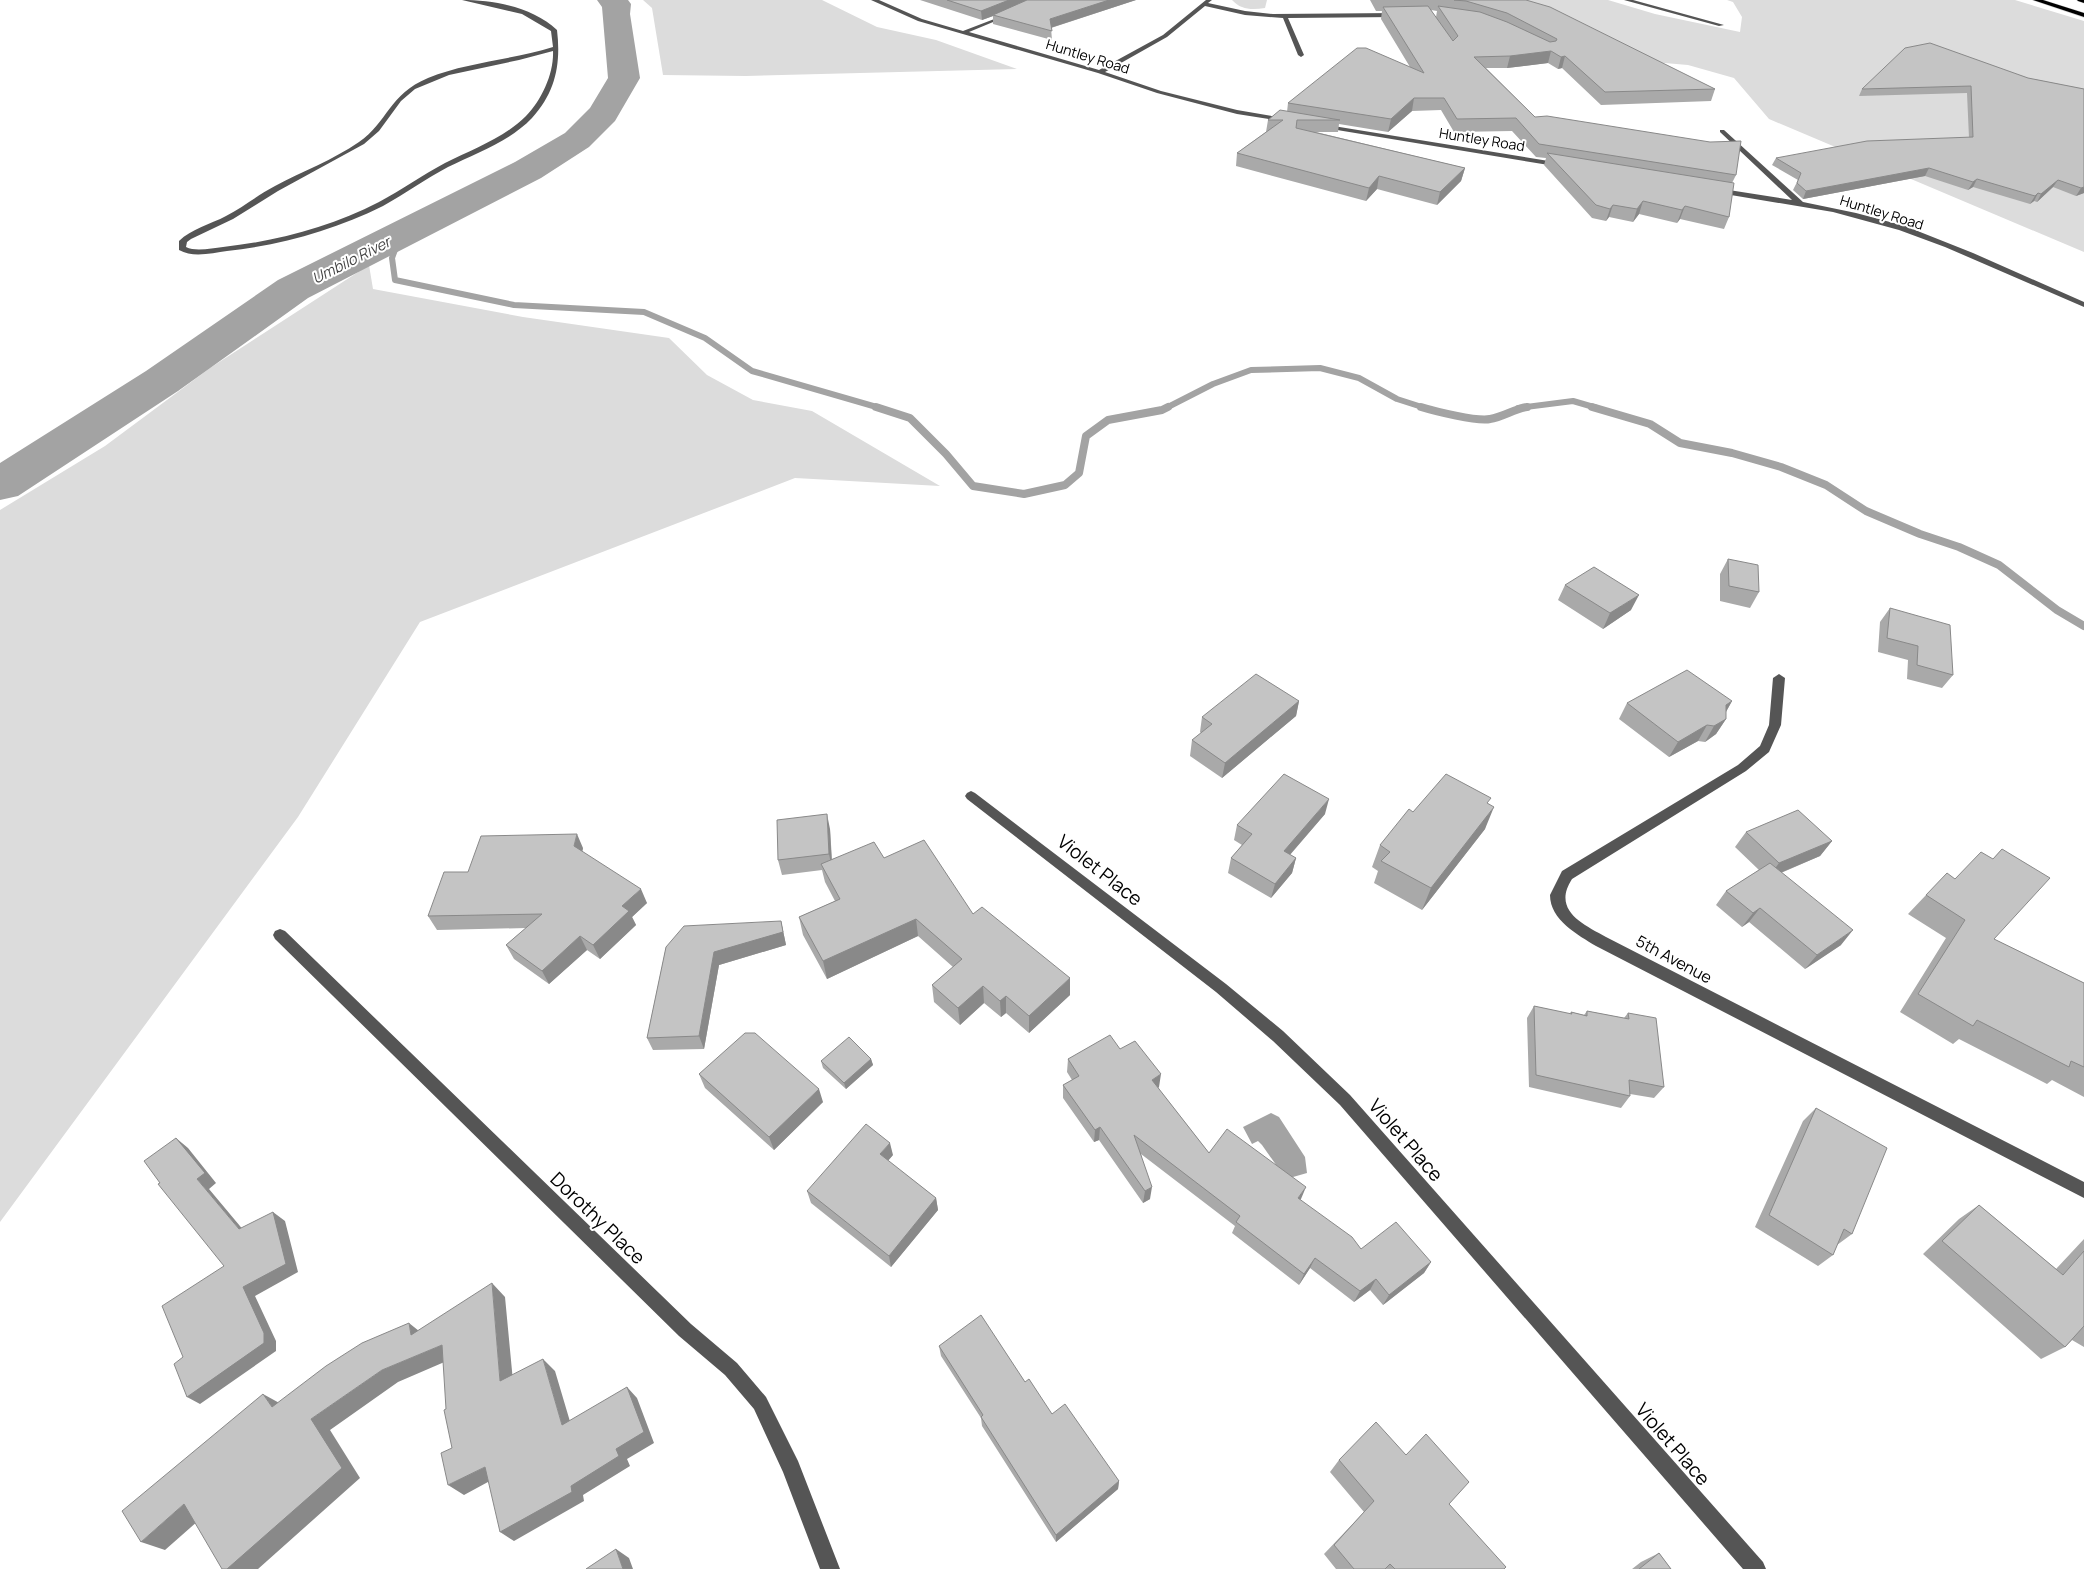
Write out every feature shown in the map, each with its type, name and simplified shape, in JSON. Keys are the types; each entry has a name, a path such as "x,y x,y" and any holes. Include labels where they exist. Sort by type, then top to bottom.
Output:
{"highway":[{"path":"2036,0 2084,15"},
{"path":"2080,0 2084,1"}],"street":[{"path":"465,0 505,7 542,20 554,30 556,60 544,94 529,116 504,135 421,179 388,200 343,220 252,246 189,252 182,248 183,242 193,234 229,218 273,190 344,154 365,141 379,130 394,104 412,88 452,73 527,58 555,48"},
{"name":"Huntley Road","path":"874,0 920,20 1100,72 1194,102 1295,122"},
{"path":"1100,72 1165,36 1209,0"},
{"path":"1627,0 1722,25"},
{"path":"1202,4 1245,13 1285,16 1408,15"},
{"path":"962,33 1015,11"},
{"path":"1285,16 1301,54"},
{"name":"Huntley Road","path":"1314,125 1567,166"},
{"path":"1722,131 1800,203"},
{"name":"Huntley Road","path":"1713,189 1800,203 1853,214 1902,228 2084,305"},
{"name":"5th Avenue","path":"1779,678 1775,725 1765,749 1742,768 1567,875 1558,889 1557,902 1562,914 1574,926 1634,959 2084,1190"},
{"name":"Violet Place","path":"970,796 1221,988 1278,1036 1345,1100 1756,1569"},
{"name":"Dorothy Place","path":"280,936 678,1323 737,1376 760,1403 791,1468 830,1569"}],"shaded area":[{"path":"643,0 822,0 877,27 936,40 1017,69 746,76 663,75 652,8"},
{"path":"1232,0 1267,0 1265,8 1256,9 1243,7"},
{"path":"1514,0 1608,0 1655,14 1740,32 1742,17 1733,2 1727,0 2015,0 2084,21 2084,252 1769,119 1734,78 1688,65 1653,62"},
{"path":"369,265 373,289 523,317 669,338 707,375 753,400 812,411 940,486 795,478 420,622 298,817 0,1222 0,510 105,446 210,368"},
{"path":"1271,1113 1279,1117 1305,1157 1307,1173 1286,1179 1262,1145 1258,1141 1252,1144 1243,1127"}],"building":[{"path":"947,0 1009,0 981,11"},
{"path":"1027,0 1109,0 1050,19 1052,31 993,15"},
{"path":"1454,0 1526,0 1550,7 1715,89 1605,92 1565,56 1561,57 1551,51 1510,56 1474,57 1535,117 1547,116 1710,142 1741,141 1736,175 1539,144 1516,118 1457,119 1444,98 1414,98 1391,119 1288,103 1357,48 1366,48 1424,73 1383,7 1428,6 1453,41 1458,36 1438,6 1480,12 1550,42 1557,39 1507,13 1466,1"},
{"path":"1930,43 2028,78 2084,89 2084,187 2081,188 2058,180 2041,194 2038,193 2035,196 1977,179 1973,182 1929,168 1806,191 1797,183 1801,173 1776,158 1867,141 1973,137 1971,86 1862,89 1905,48"},
{"path":"1280,110 1340,120 1297,120 1296,128 1465,168 1440,192 1379,176 1369,188 1237,153 1283,120 1268,120"},
{"path":"1547,153 1734,183 1729,217 1685,206 1682,210 1643,201 1637,209 1613,205 1610,209 1596,205"},
{"path":"1728,559 1758,565 1759,592 1729,586"},
{"path":"1594,567 1639,595 1610,613 1565,585"},
{"path":"1890,608 1950,625 1953,675 1917,665 1918,646 1887,638"},
{"path":"1687,670 1732,701 1726,705 1726,719 1714,726 1707,725 1678,742 1627,703"},
{"path":"1256,674 1299,701 1225,763 1192,740 1212,724 1202,717"},
{"path":"1284,774 1329,799 1284,851 1296,858 1275,884 1231,858 1252,834 1237,825"},
{"path":"1446,774 1491,798 1487,803 1494,807 1431,888 1381,861 1390,852 1380,845 1409,809 1413,812"},
{"path":"1798,810 1832,841 1779,863 1746,832"},
{"path":"827,814 829,854 778,860 777,820"},
{"path":"577,834 574,846 641,889 622,906 629,911 593,945 580,936 542,971 506,945 542,914 428,916 444,872 468,872 481,836"},
{"path":"924,840 973,914 982,907 1070,978 1029,1016 1006,996 1000,1001 983,986 958,1008 932,985 962,959 916,919 823,961 799,917 840,899 821,864 874,842 884,858"},
{"path":"2002,849 2050,878 1994,939 2084,983 2084,1067 2071,1061 2069,1067 1977,1020 1973,1026 1918,994 1965,920 1926,895 1947,873 1955,879 1981,852 1993,859"},
{"path":"1770,863 1853,930 1817,955 1760,908 1753,913 1726,891"},
{"path":"781,921 783,932 714,952 699,1036 647,1038 666,947 684,926"},
{"path":"1534,1006 1587,1016 1587,1011 1629,1019 1628,1013 1656,1018 1664,1087 1629,1080 1630,1096 1536,1075"},
{"path":"745,1033 755,1033 819,1089 769,1137 699,1074"},
{"path":"1110,1035 1120,1049 1135,1041 1161,1074 1152,1080 1209,1153 1227,1129 1306,1187 1298,1198 1352,1237 1361,1249 1396,1222 1431,1262 1389,1295 1376,1279 1360,1291 1315,1258 1304,1274 1236,1222 1240,1216 1134,1135 1152,1187 1145,1191 1100,1127 1095,1130 1063,1085 1079,1076 1068,1059"},
{"path":"849,1037 871,1059 844,1083 821,1061"},
{"path":"1816,1108 1887,1148 1852,1234 1844,1229 1833,1255 1769,1215"},
{"path":"866,1124 890,1143 880,1154 936,1198 889,1256 807,1191"},
{"path":"176,1138 205,1173 197,1179 239,1229 273,1212 286,1264 243,1287 264,1333 264,1343 187,1397 174,1364 183,1357 162,1306 224,1266 158,1184 160,1183 144,1161"},
{"path":"1979,1205 2063,1275 2084,1251 2084,1326 2065,1347 1942,1241"},
{"path":"492,1283 500,1381 543,1359 562,1425 627,1387 644,1432 616,1449 619,1456 571,1486 572,1492 500,1532 485,1467 448,1485 441,1453 452,1448 444,1410 446,1409 442,1345 382,1370 311,1419 342,1468 227,1569 222,1569 184,1504 141,1542 122,1511 263,1394 272,1407 326,1366 362,1343 409,1323 411,1335"},
{"path":"981,1315 1025,1382 1029,1379 1052,1414 1065,1404 1119,1481 1056,1535 981,1417 983,1415 939,1346"},
{"path":"1376,1422 1406,1455 1426,1434 1469,1482 1449,1504 1506,1567 1504,1569 1395,1569 1390,1564 1385,1569 1354,1569 1334,1545 1374,1501 1339,1460"},
{"path":"616,1549 623,1569 586,1569"},
{"path":"1659,1553 1671,1569 1639,1569"}],"waterway":[{"name":"Umbilo River","path":"0,485 162,381 293,289 528,170 577,140 603,114 624,78 616,14 617,4 611,0"},
{"path":"400,236 392,258 395,280 514,305 644,312 705,338 752,371 880,408"},
{"path":"1166,408 1213,384 1251,370 1320,368 1359,378 1397,399 1425,408"},
{"path":"1518,408 1573,401 1597,408"},
{"path":"876,407 910,418 946,454 973,486 1024,494 1065,485 1079,473 1086,436 1108,420 1166,408"},
{"path":"1421,407 1456,416 1484,420 1527,407"},
{"path":"1592,407 1650,424 1680,443 1732,453 1781,467 1826,485 1866,511 1920,534 1959,547 1999,565 2057,610 2084,626"}]}
